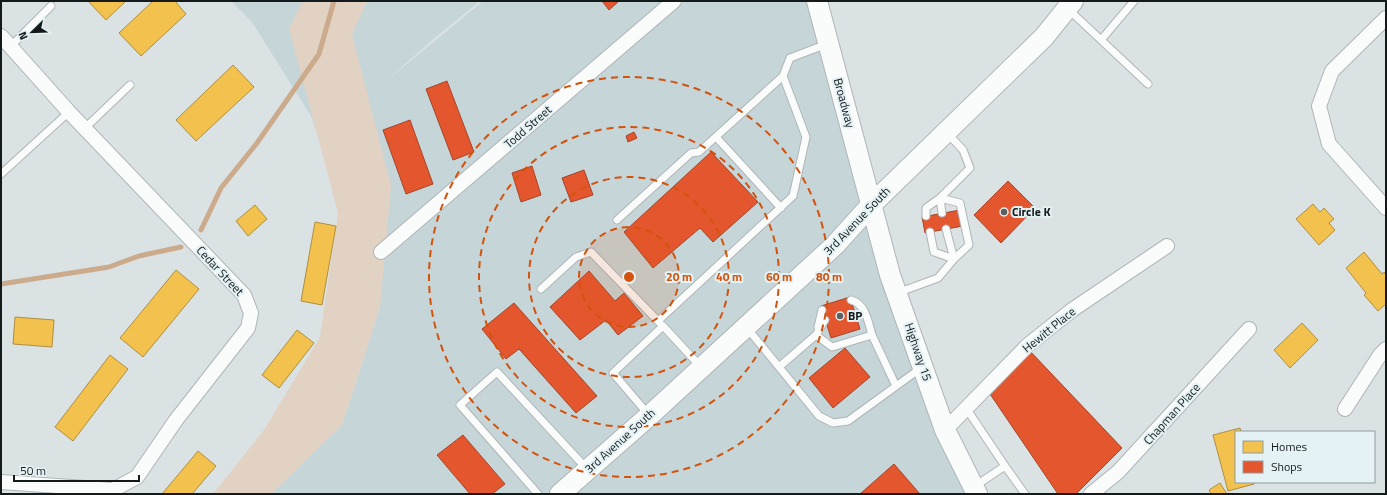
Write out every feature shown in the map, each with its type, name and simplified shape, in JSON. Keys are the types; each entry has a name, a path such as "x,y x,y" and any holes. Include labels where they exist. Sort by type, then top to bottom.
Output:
{"main road":[{"name":"Broadway","path":"817,1 871,205"},
{"name":"3rd Avenue South","path":"560,494 649,416 835,246 871,205 1044,37 1070,5"},
{"name":"Highway 15","path":"871,205 897,293 945,430 972,492"}],"street":[{"name":"Todd Street","path":"381,252 674,1"},
{"path":"1386,18 1332,71 1319,106 1329,144 1386,208"},
{"name":"Cedar Street","path":"1,36 84,128 244,295 251,313 248,328 176,420 137,477 113,490 43,490 1,482"},
{"name":"Hewitt Place","path":"945,430 1028,345 1072,310 1167,246"},
{"name":"Chapman Place","path":"1091,494 1118,472 1249,329"},
{"path":"1345,409 1380,355 1386,349"}],"lane":[{"path":"1101,40 1134,1"},
{"path":"1070,5 1101,40 1148,84"},
{"path":"11,46 51,6"},
{"path":"617,220 691,153 699,152 783,76 790,58 828,43"},
{"path":"649,416 613,373 661,324 793,196 806,137 783,76"},
{"path":"84,128 130,84"},
{"path":"1,174 70,112"},
{"path":"926,216 926,208 940,198 970,168 963,150 946,132"},
{"path":"716,137 781,208"},
{"path":"940,198 942,213"},
{"path":"897,293 938,278 954,259 969,245 960,203 940,198"},
{"path":"946,229 954,259"},
{"path":"930,232 934,252 954,259"},
{"path":"541,289 576,257 592,252 701,368"},
{"path":"851,300 858,302 863,308 872,336 896,386"},
{"path":"855,311 863,308"},
{"path":"816,336 822,310"},
{"path":"779,367 816,336 825,320"},
{"path":"746,327 819,416 833,423 848,421 923,367"},
{"path":"816,336 832,347 872,336"},
{"path":"538,494 460,405 497,372 588,470"},
{"path":"966,408 1025,494"},
{"path":"972,492 1005,466"}],"shaded area":[{"path":"231,1 480,1 430,42 384,83 483,1 817,1 871,205 977,494 271,494 342,425 380,307 311,116 252,22"},
{"path":"303,1 367,1 352,34 391,186 380,307 342,425 271,494 213,494 264,430 320,337 338,213 289,28"}],"building: Homes":[{"path":"88,1 126,1 106,20"},
{"path":"153,1 175,1 186,14 141,56 119,33"},
{"path":"233,65 254,87 196,141 176,120"},
{"path":"1313,204 1320,212 1324,208 1334,219 1329,223 1335,230 1319,245 1296,219"},
{"path":"255,205 267,219 248,236 236,221"},
{"path":"315,222 336,226 322,305 301,301"},
{"path":"1364,252 1382,274 1384,272 1386,275 1386,304 1378,311 1364,295 1366,293 1346,268"},
{"path":"176,270 199,289 143,357 120,338"},
{"path":"15,317 54,320 52,347 13,344"},
{"path":"1302,323 1318,340 1290,368 1274,350"},
{"path":"297,330 314,343 279,388 262,375"},
{"path":"110,355 128,369 73,441 55,427"},
{"path":"1240,428 1241,431 1235,431 1235,483 1254,484 1228,491 1213,435"},
{"path":"198,451 216,466 192,494 162,494"},
{"path":"1220,483 1227,494 1211,494 1209,490"}],"building: Shops":[{"path":"602,1 619,1 609,10"},
{"path":"447,81 474,152 453,160 426,89"},
{"path":"410,120 433,184 406,194 383,130"},
{"path":"634,132 637,138 628,142 626,136"},
{"path":"711,152 758,202 713,242 700,228 653,268 624,232"},
{"path":"532,166 541,195 521,202 512,173"},
{"path":"584,170 593,195 571,202 562,178"},
{"name":"Circle K","path":"1008,181 1035,208 1001,243 974,215"},
{"path":"960,210 963,226 925,233 922,217"},
{"path":"589,271 615,301 624,293 643,316 618,335 606,320 580,340 550,307"},
{"name":"BP","path":"850,297 860,329 831,338 821,306"},
{"path":"514,303 597,396 576,413 519,349 506,359 482,329"},
{"path":"845,348 870,377 833,408 809,378"},
{"path":"1029,350 1122,448 1076,494 1058,494 988,391"},
{"path":"463,435 505,484 492,494 470,494 437,455"},
{"path":"894,464 920,494 860,494"}],"waterway":[{"path":"201,230 221,188 257,143 319,54 334,1"},
{"path":"1,284 109,267 139,256 181,247"}],"place":[{"name":"Circle K","path":"1004,212"},
{"name":"BP","path":"840,316"}]}
